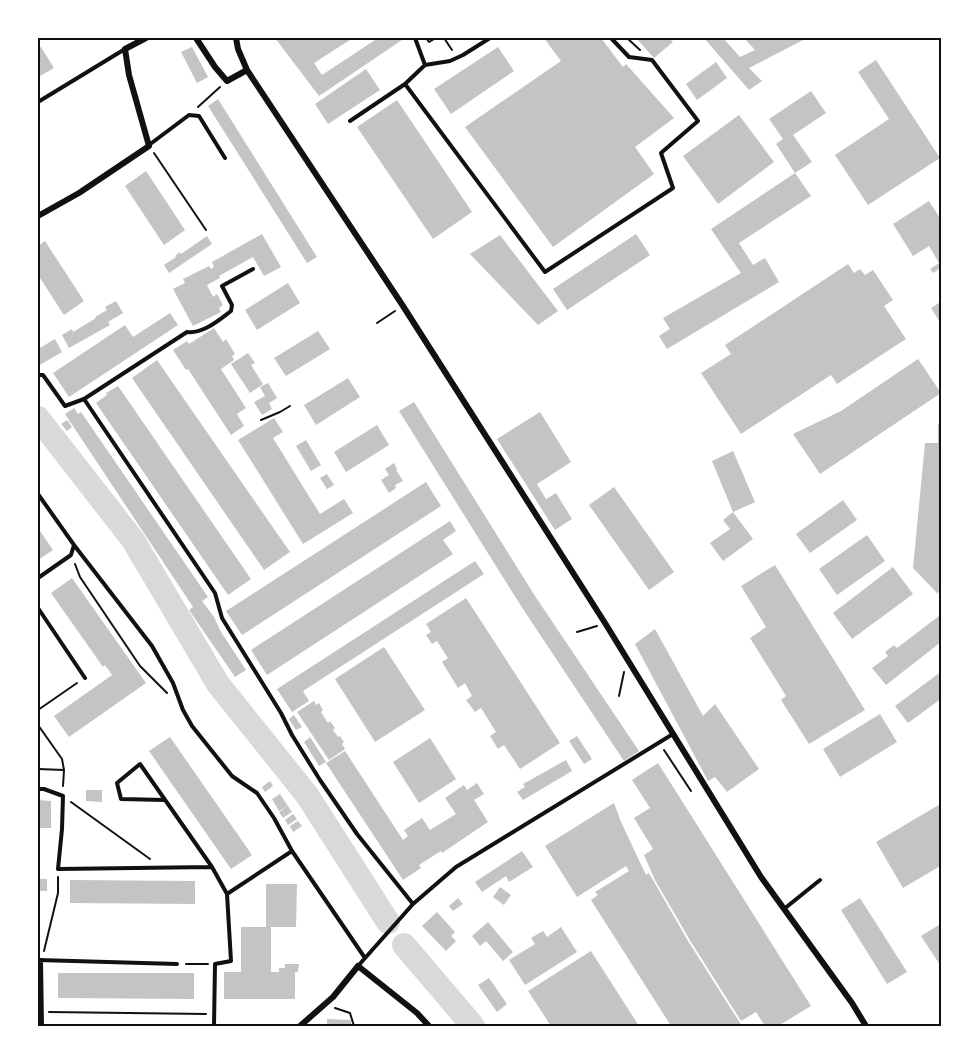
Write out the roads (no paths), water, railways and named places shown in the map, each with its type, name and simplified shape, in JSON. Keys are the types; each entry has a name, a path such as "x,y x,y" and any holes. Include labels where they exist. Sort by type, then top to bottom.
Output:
{"street":[{"path":"38,216 79,193 149,146 129,75 125,49 135,40 146,38"},
{"path":"196,38 227,81 247,70"},
{"path":"236,38 247,70 403,306 625,654 761,877 866,1026"},
{"path":"300,1026 333,997 358,966 417,1013 429,1026"}],"lane":[{"path":"415,38 424,64"},
{"path":"350,122 405,84 424,64 450,61 490,38"},
{"path":"405,84 545,272 673,188 661,153 698,121 652,60 629,57 611,38"},
{"path":"38,102 125,49"},
{"path":"149,146 189,115 199,116 225,158"},
{"path":"38,375 43,375 65,406 84,399 187,332 195,333 231,311 232,305 222,286 253,269"},
{"path":"84,399 215,593 222,618 281,712 292,735 320,780 357,834 412,904"},
{"path":"38,494 74,545 152,646 173,683 192,726 232,776 257,793 274,818 292,852 365,958"},
{"path":"38,578 70,555 74,545"},
{"path":"38,608 85,678"},
{"path":"358,966 412,904 456,867 674,733"},
{"path":"165,800 121,799 117,783 140,764 212,867 226,894 231,961 215,964 214,1026"},
{"path":"38,789 63,796 58,868 212,867"},
{"path":"226,894 292,852"},
{"path":"784,909 820,880"},
{"path":"42,1026 39,960 177,964"}],"waterway":[{"path":"38,418 133,540 218,684 307,795 388,922"},
{"path":"404,945 473,1026"}]}
